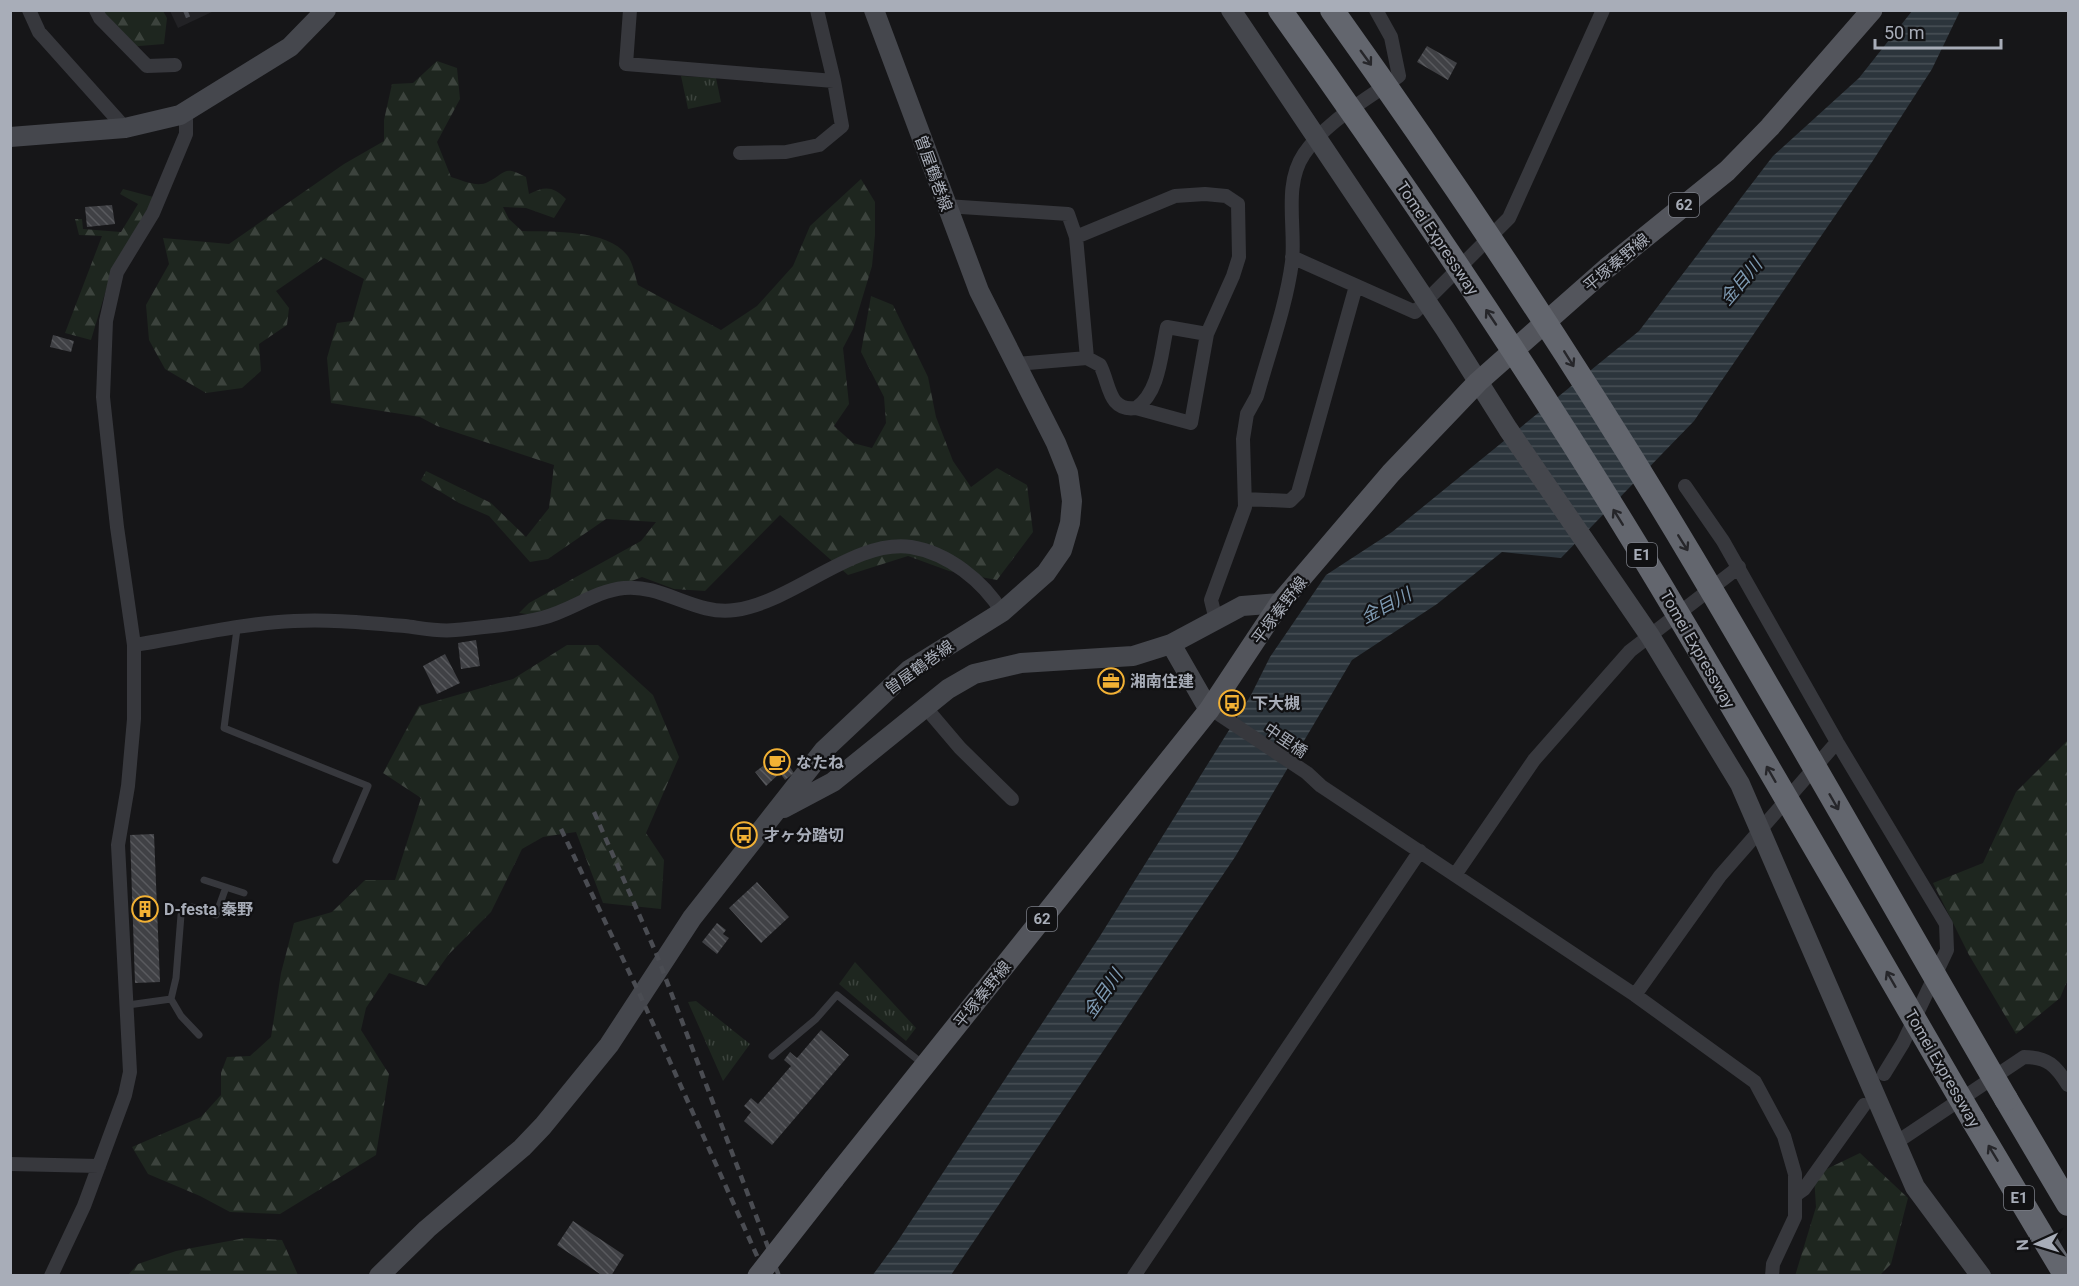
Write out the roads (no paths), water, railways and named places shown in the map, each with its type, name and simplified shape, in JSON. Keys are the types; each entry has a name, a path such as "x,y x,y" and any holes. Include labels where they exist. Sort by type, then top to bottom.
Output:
{"highway":[{"name":"Tomei Expressway","path":"1280,10 1362,125 1516,355 1614,511 2066,1275"},
{"name":"E1","path":"1332,10 1550,329 1679,537 2068,1204"}],"main road":[{"name":"平塚秦野線","path":"758,1275 1213,712 1245,656 1280,603 1391,473 1479,382 1607,268 1727,171 1770,127 1872,10"}],"street":[{"path":"28,10 39,32 125,128"},
{"path":"96,10 100,18 147,66 176,65"},
{"path":"10,137 125,128 186,112 290,47 326,10"},
{"path":"630,10 626,64 834,81"},
{"path":"740,153 786,152 819,146 842,126 818,10"},
{"name":"曽屋鶴巻線","path":"379,1275 427,1229 522,1148 543,1126 609,1045 692,918 824,750 870,704 909,670 1002,612 1046,573 1062,550 1070,523 1072,501 1068,473 1056,443 980,291 946,206 874,10"},
{"path":"1231,10 1508,429 1650,636 1740,784 1915,1187 1981,1275"},
{"path":"1216,620 1211,600 1245,507 1243,439 1247,414 1257,396 1292,257 1292,206 1295,174 1302,157 1316,137 1400,76 1391,37 1376,10"},
{"path":"1292,257 1414,312 1509,218 1603,10"},
{"path":"51,1275 84,1206 125,1095 130,1072 118,845 128,786 134,719 134,645 117,526 103,398 106,321 117,272 153,213 186,134 186,112"},
{"path":"1016,364 1087,358 1100,365 1112,400 1127,409 1136,408 1191,423 1207,334 1239,257 1238,204 1226,196 1175,196 1076,237"},
{"path":"946,206 1068,214 1076,237 1087,358"},
{"path":"1245,499 1290,501 1298,494 1356,286"},
{"path":"1136,408 1145,402 1156,377 1167,327 1207,334"},
{"path":"1685,486 1724,541 1837,742 1946,924 1947,950 1903,1043 1884,1074"},
{"path":"134,645 293,621 359,622 452,630 542,618 570,609 594,595 624,588 656,589 700,607 732,611 762,605 872,550 910,547 956,564 977,581 1002,612"},
{"path":"1455,875 1534,760 1630,651 1738,567"},
{"path":"776,812 832,782 948,689 974,674 999,666 1133,656 1171,644 1242,606 1280,603"},
{"path":"1171,644 1213,712"},
{"path":"926,708 960,748 1012,799"},
{"name":"中里橋","path":"1213,712 1307,773 1320,786 1635,995 1755,1082 1784,1136 1795,1174 1797,1194 1796,1217 1773,1264 1772,1275"},
{"path":"1635,995 1720,876 1760,827 1837,742"},
{"path":"1134,1275 1420,851"},
{"path":"1897,1142 2024,1057 2041,1057 2054,1064 2068,1085"},
{"path":"1797,1194 1804,1189 1864,1105"},
{"path":"10,1164 99,1166"}],"lane":[{"path":"237,629 224,728 368,786 336,860"},
{"path":"204,880 244,893"},
{"path":"199,1035 181,1016 171,999 176,978 181,915 192,907 216,915 226,887"},
{"path":"771,1056 816,1019 837,995 925,1066"},
{"path":"128,1005 171,999"}],"water":[{"name":"金目川","path":"1912,11 1960,11 1932,69 1872,162 1694,421 1561,558 1502,552 1437,604 1352,660 1235,857 951,1275 872,1276 897,1242 1100,936 1251,695 1270,657 1326,575 1392,532 1639,331 1773,156 1859,78"}],"railway":[{"path":"185,10 190,22"},
{"path":"594,812 656,953 779,1276"},
{"path":"561,829 641,997 766,1276"}],"place":[{"name":"湘南住建","path":"1111,681"},
{"name":"下大槻","path":"1232,703"},
{"name":"なたね","path":"777,762"},
{"name":"才ヶ分踏切","path":"744,835"},
{"name":"D-festa 秦野","path":"145,909"}]}
